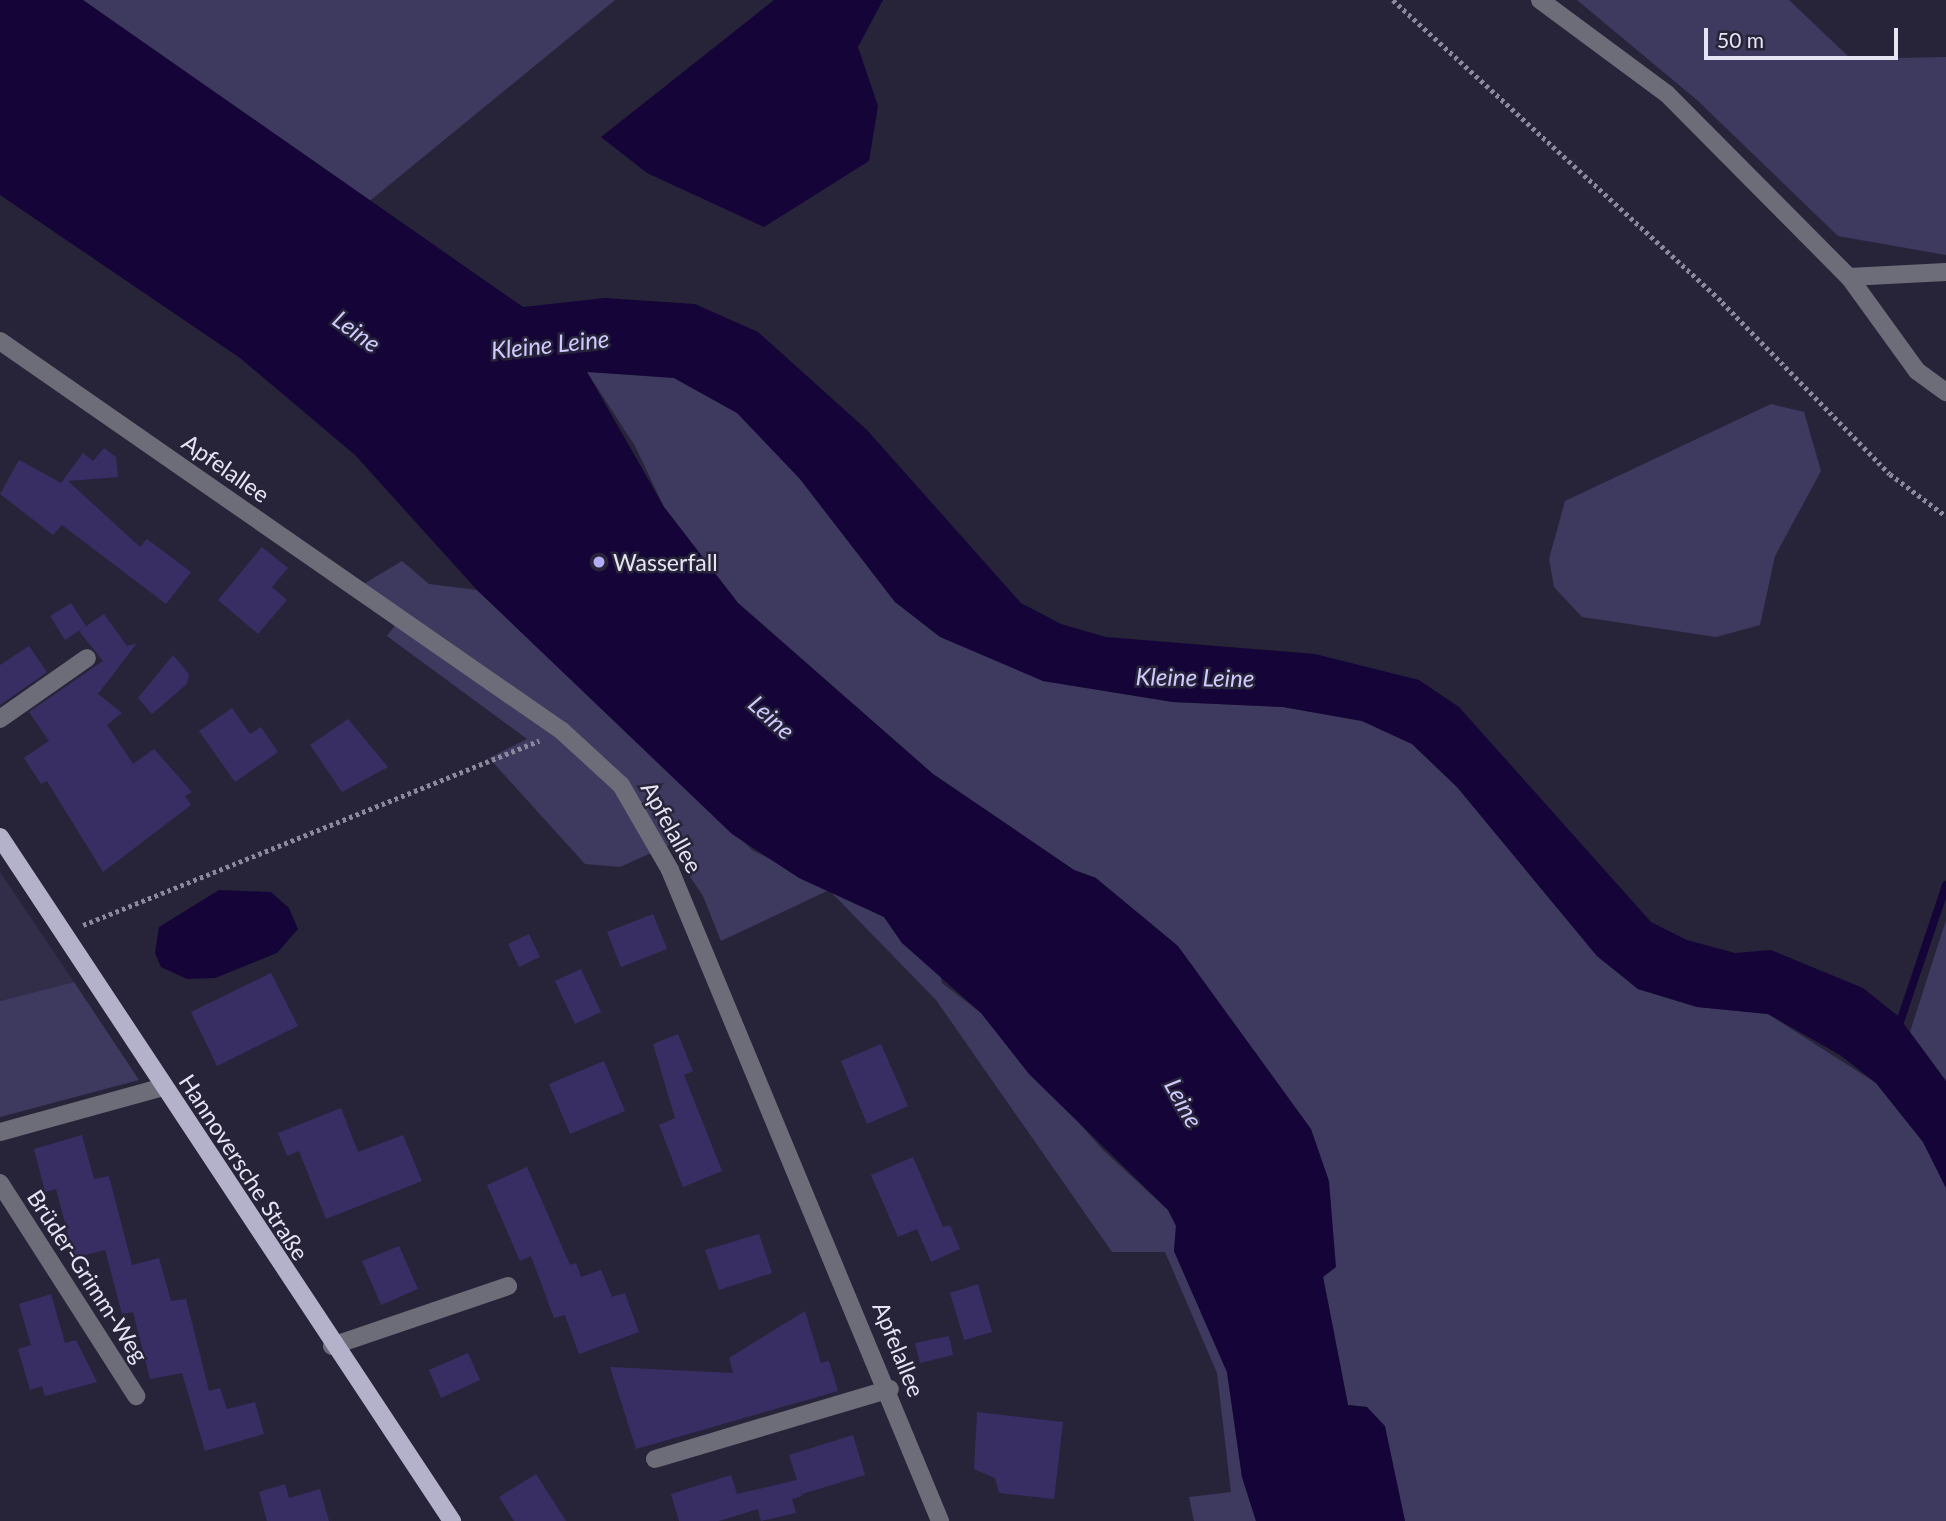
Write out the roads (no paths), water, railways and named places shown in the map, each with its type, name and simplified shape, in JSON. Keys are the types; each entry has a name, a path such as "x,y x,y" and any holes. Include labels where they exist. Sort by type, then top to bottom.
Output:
{"main road":[{"name":"Hannoversche Straße","path":"0,837 332,1346 452,1521"}],"street":[{"path":"1540,0 1667,94 1849,276 1917,371 1946,391"},
{"path":"1849,276 1946,272"},
{"name":"Apfelallee","path":"0,341 562,731 621,785 670,870 890,1389 940,1521"},
{"path":"0,719 87,658"},
{"path":"0,1132 163,1087"},
{"name":"Brüder-Grimm-Weg","path":"0,1183 136,1396"},
{"path":"332,1346 508,1286"},
{"path":"656,1459 890,1389"}],"water":[{"path":"0,0 83,0 523,307 605,298 695,304 758,332 867,430 1021,603 1061,624 1106,637 1315,654 1419,680 1459,707 1651,922 1687,940 1735,953 1771,950 1863,988 1898,1016 1946,1081 1946,1188 1923,1142 1876,1083 1840,1055 1768,1014 1697,1007 1638,989 1597,956 1457,787 1412,744 1362,721 1283,707 1173,702 1043,681 940,637 895,602 800,479 737,413 674,378 587,372 664,507 738,603 933,774 1074,870 1096,878 1178,946 1311,1129 1329,1181 1336,1267 1323,1277 1348,1405 1367,1407 1385,1426 1405,1521 1256,1521 1242,1477 1227,1372 1174,1251 1176,1226 1168,1210 1029,1074 981,1013 902,943 884,917 799,878 732,834 477,590 355,455 240,358 0,195"},
{"path":"774,0 883,0 858,47 878,106 869,161 764,227 647,173 601,137"},
{"path":"219,890 271,892 289,908 298,929 277,953 215,978 187,979 161,967 155,953 159,927"}],"waterway":[{"path":"1898,1028 1946,885"}],"place":[{"name":"Wasserfall","path":"599,562"}],"water label":[{"name":"Leine","path":"357,331"},
{"name":"Kleine Leine","path":"550,344"},
{"name":"Kleine Leine","path":"1195,677"},
{"name":"Leine","path":"772,717"},
{"name":"Leine","path":"1184,1103"}]}
